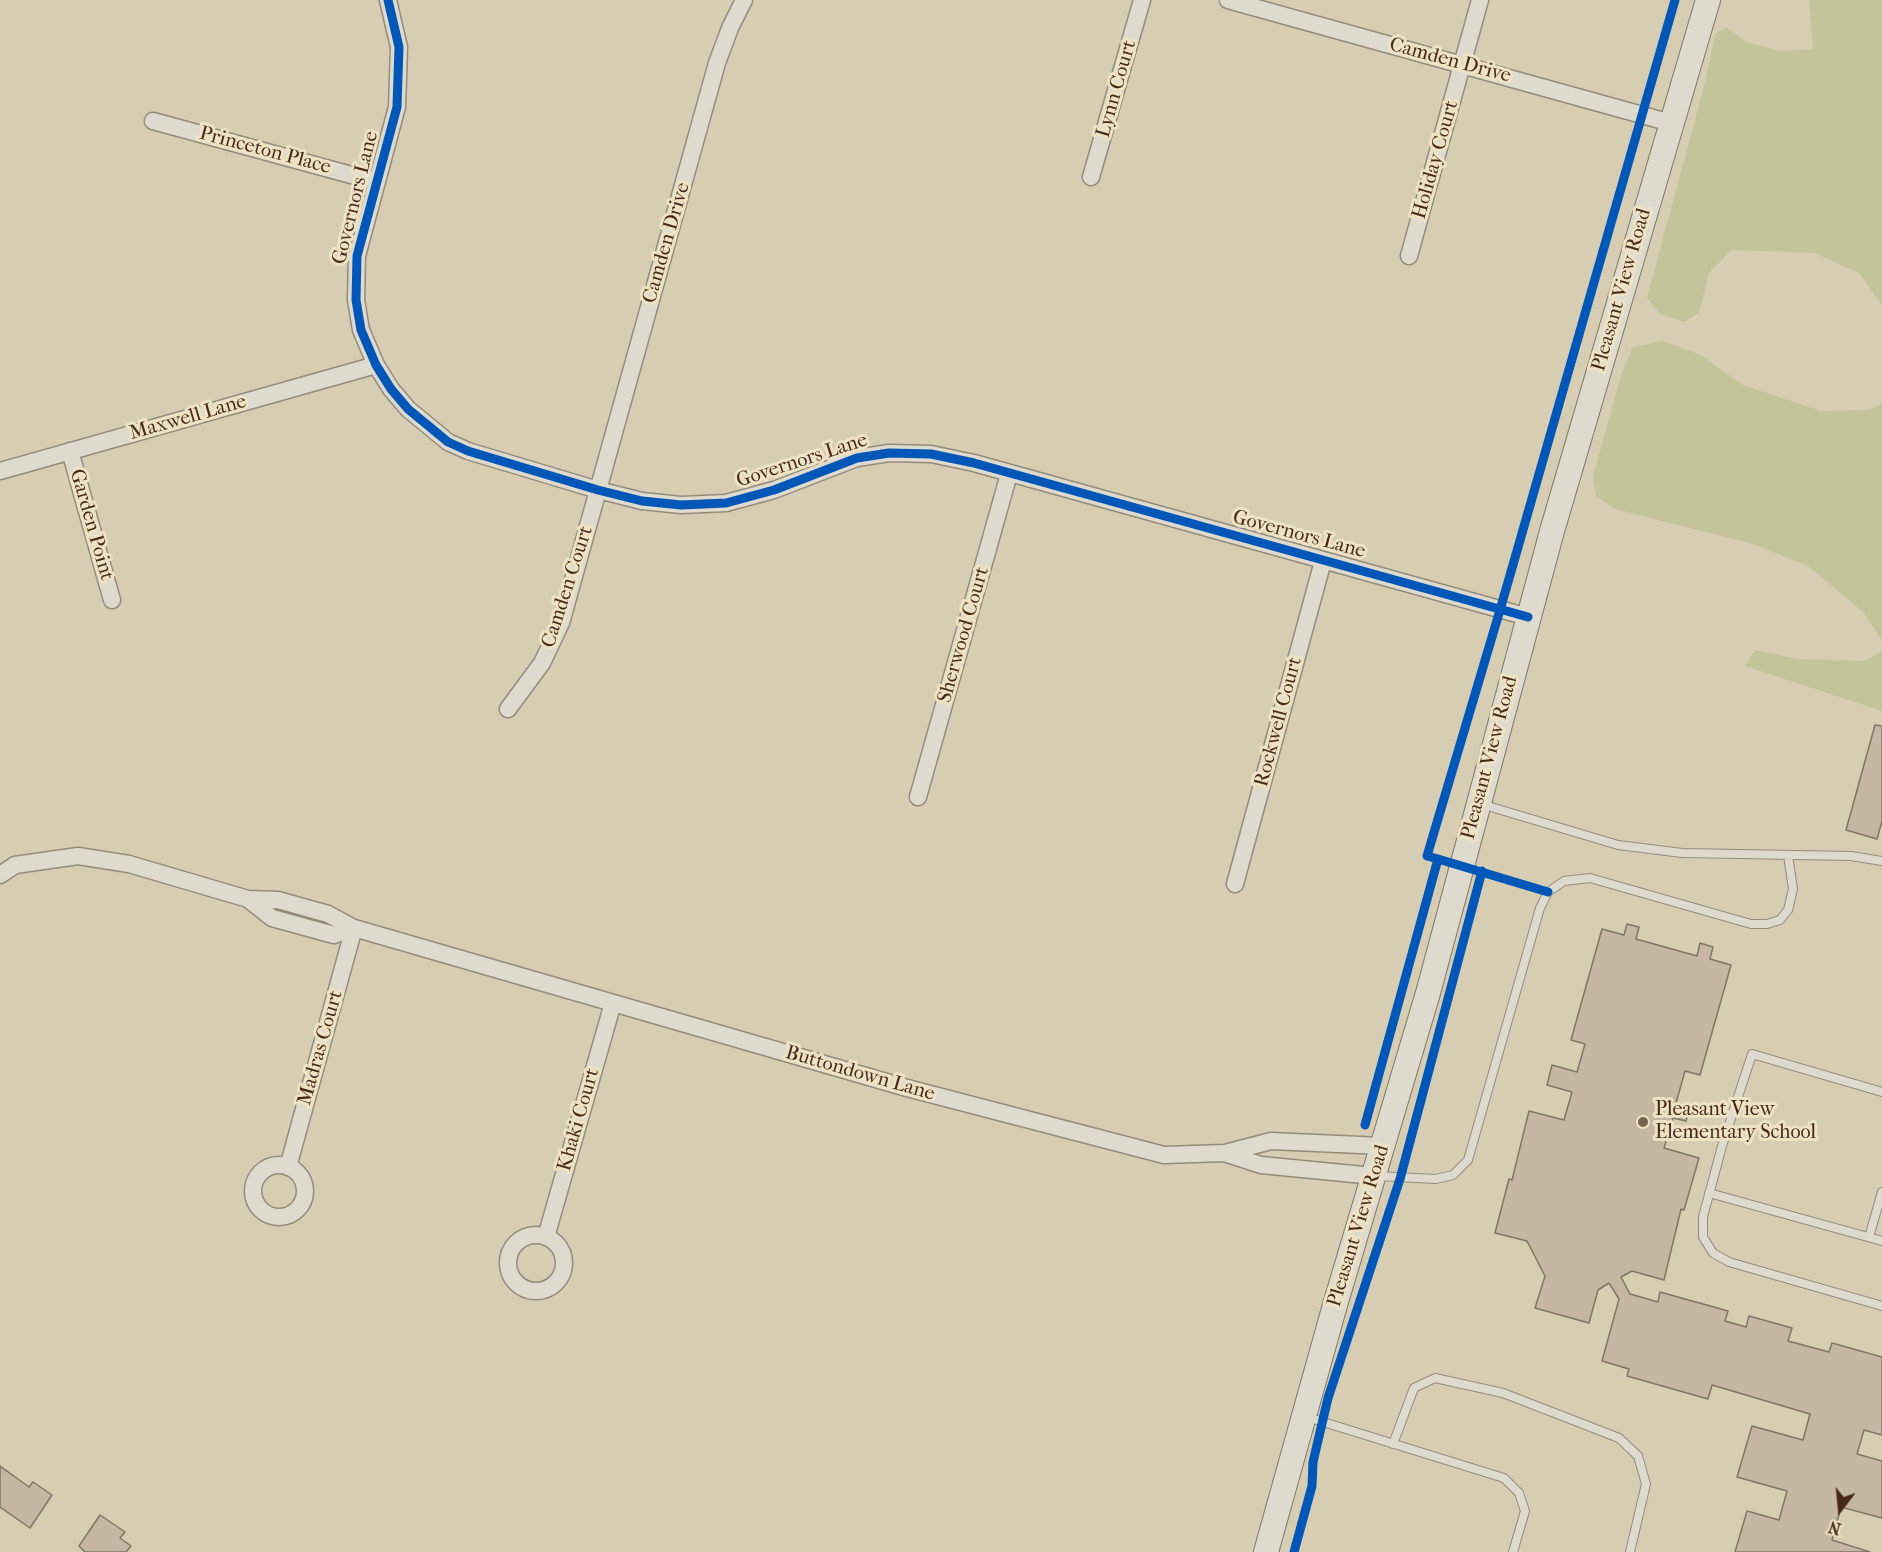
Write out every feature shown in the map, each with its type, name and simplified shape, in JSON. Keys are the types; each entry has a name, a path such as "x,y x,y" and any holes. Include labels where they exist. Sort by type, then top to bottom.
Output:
{"main road":[{"name":"Pleasant View Road","path":"1266,1552 1428,993 1528,617 1708,0"}],"street":[{"name":"Governors Lane","path":"388,0 399,47 397,107 357,256 355,279 361,330 376,365 391,389 408,409 447,442 468,452 598,490 642,501 681,505 726,503 774,490 857,458 889,453 931,454 1528,617"},
{"name":"Camden Drive","path":"598,490 717,63 730,28 744,0"},
{"name":"Lynn Court","path":"1091,177 1142,0"},
{"name":"Camden Drive","path":"1228,0 1671,123"},
{"name":"Holiday Court","path":"1409,256 1480,0"},
{"name":"Princeton Place","path":"153,121 377,182"},
{"name":"Maxwell Lane","path":"0,471 376,365"},
{"name":"Garden Point","path":"70,451 112,600"},
{"name":"Sherwood Court","path":"918,797 1009,474"},
{"name":"Camden Court","path":"508,709 553,644 598,490"},
{"name":"Rockwell Court","path":"1235,884 1323,561"},
{"name":"Buttondown Lane","path":"0,875 15,865 78,856 129,864 248,900 278,900 328,914 354,928 907,1088 1164,1155 1224,1153 1261,1165 1374,1176"},
{"name":"Madras Court","path":"288,1167 354,928"},
{"name":"Khaki Court","path":"546,1237 613,1002"},
{"path":"1224,1153 1271,1141 1383,1146"}],"lane":[{"path":"1478,803 1617,845 1682,853 1851,856 1882,861"},
{"path":"1374,1176 1436,1179 1453,1175 1468,1160 1540,908 1548,892 1564,881 1590,878 1751,924 1767,924 1780,920 1788,910 1793,889 1788,855"},
{"path":"1882,1092 1752,1054 1703,1218 1703,1237 1713,1253 1729,1262 1882,1306"},
{"path":"1869,1237 1882,1192"},
{"path":"1709,1193 1882,1240"},
{"path":"1393,1444 1414,1388 1436,1378 1503,1393 1619,1438 1638,1456 1646,1484 1630,1552"},
{"path":"1304,1416 1504,1478 1519,1493 1525,1511 1513,1552"}],"green space":[{"path":"1809,0 1882,0 1882,305 1859,273 1814,253 1731,250 1709,273 1699,313 1684,322 1660,314 1647,298 1706,79 1715,34 1726,27 1746,42 1781,51 1813,49"},
{"path":"1663,341 1699,354 1743,385 1821,411 1869,410 1882,404 1882,640 1863,612 1808,566 1753,544 1615,509 1596,496 1593,476 1622,372 1633,347"},
{"path":"1755,650 1798,659 1865,661 1882,651 1882,711 1745,666"}],"building":[{"path":"1875,725 1882,726 1882,821 1877,839 1846,830"},
{"path":"1627,924 1639,927 1636,939 1697,956 1700,943 1713,947 1710,959 1731,965 1700,1075 1685,1071 1676,1103 1690,1106 1686,1121 1673,1118 1664,1148 1699,1158 1684,1210 1681,1209 1664,1280 1632,1271 1621,1277 1630,1294 1658,1302 1660,1292 1728,1311 1725,1321 1746,1327 1749,1316 1792,1328 1788,1341 1829,1352 1832,1343 1882,1357 1882,1435 1864,1430 1857,1454 1882,1461 1882,1518 1841,1507 1832,1540 1870,1552 1735,1552 1747,1511 1779,1520 1787,1491 1737,1477 1752,1426 1803,1440 1810,1414 1712,1385 1708,1399 1627,1376 1629,1369 1602,1361 1619,1299 1609,1283 1598,1290 1589,1323 1535,1308 1545,1276 1527,1241 1495,1233 1509,1179 1512,1180 1529,1111 1564,1120 1572,1092 1547,1085 1552,1065 1577,1072 1585,1044 1571,1040 1602,929 1624,935"},
{"path":"0,1466 29,1487 33,1482 52,1495 30,1528 0,1507"},
{"path":"100,1515 125,1532 120,1538 131,1546 126,1552 85,1552 79,1546"}],"cycle path":[{"path":"388,0 399,47 397,107 357,256 356,300 361,330 376,365 391,389 408,409 448,442 468,451 598,490 642,501 681,505 726,503 774,490 857,458 889,453 931,454 974,463 1528,617"},
{"path":"1365,1125 1438,859 1427,856 1675,0"},
{"path":"1438,859 1548,892"},
{"path":"1294,1552 1312,1486 1313,1462 1328,1398 1400,1179 1482,871"}],"place":[{"name":"Pleasant View Elementary School","path":"1643,1122"}]}
